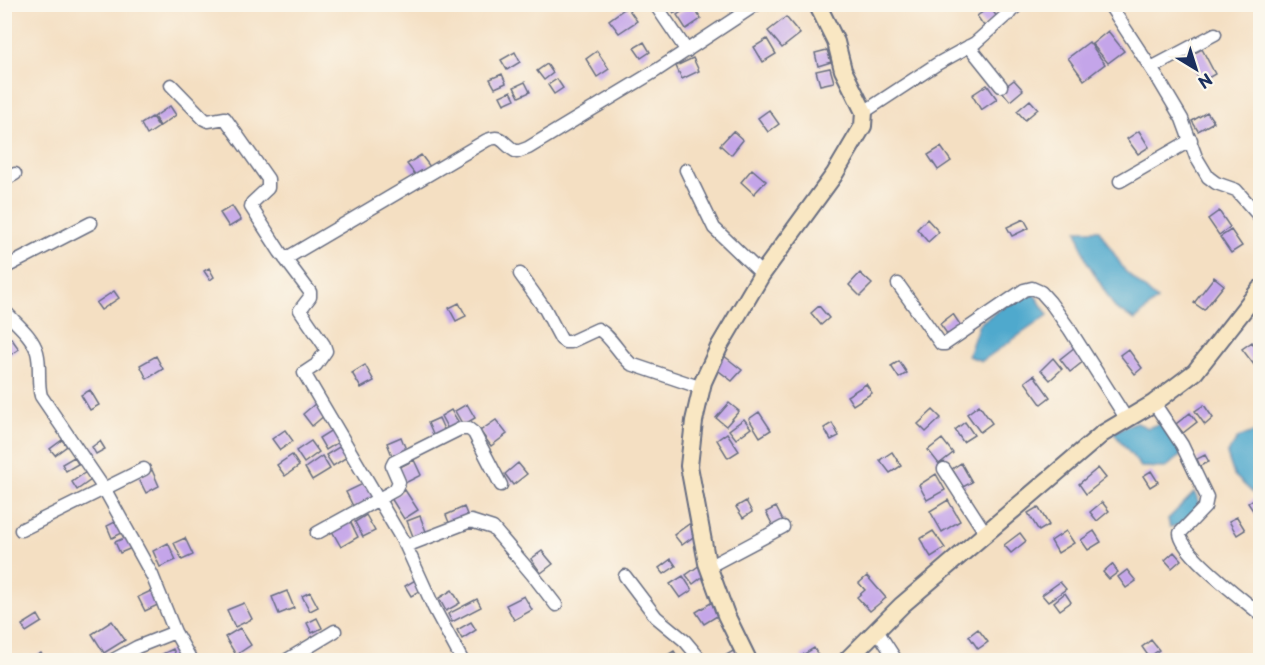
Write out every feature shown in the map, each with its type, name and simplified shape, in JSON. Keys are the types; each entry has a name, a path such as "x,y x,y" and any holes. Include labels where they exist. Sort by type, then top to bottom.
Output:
{"street":[{"path":"655,4 687,51"},
{"path":"285,259 486,140 494,137 500,138 517,152 528,148 687,51 757,4"},
{"path":"748,660 726,615 708,567 689,466 694,421 702,388 720,345 762,274 834,175 863,126 864,112 843,70 836,42 818,4"},
{"path":"864,112 969,46 990,31 1006,9 1019,4"},
{"path":"1109,4 1182,119 1196,157 1208,177 1216,183 1236,190 1260,217"},
{"path":"1151,68 1215,34"},
{"path":"969,46 1001,86"},
{"path":"171,85 204,119 213,120 225,117 268,179 268,188 252,203 251,207 310,292 310,297 300,310 326,351 316,365 304,373 406,546 434,608 462,660"},
{"path":"1119,181 1191,140"},
{"path":"686,170 714,228 762,274"},
{"path":"4,268 91,223"},
{"path":"520,274 565,342 570,342 597,329 603,332 624,358 632,364 702,388"},
{"path":"898,284 941,344 945,344 1024,290 1032,288 1041,292 1070,330 1126,418"},
{"path":"847,660 876,629 1102,434 1154,403 1195,372 1260,290"},
{"path":"4,310 30,338 37,352 38,384 44,401 105,490 152,575 175,632 191,660"},
{"path":"1154,403 1182,445 1206,497 1205,507 1180,532 1182,542 1215,576 1260,614"},
{"path":"317,533 379,500 398,487 399,482 392,466 394,462 464,428 474,433 501,485"},
{"path":"21,530 144,469"},
{"path":"944,470 986,534"},
{"path":"406,546 471,521 493,528 556,605"},
{"path":"708,567 783,527"},
{"path":"625,576 656,616 686,641 701,660"},
{"path":"876,629 896,660"},
{"path":"113,660 137,647 175,632"},
{"path":"287,660 335,632"}],"water":[{"path":"1077,230 1099,230 1125,271 1157,300 1135,320 1115,308 1086,260"},
{"path":"1034,294 1048,315 982,361 968,356 979,324 1013,300"},
{"path":"1135,422 1148,428 1163,422 1185,452 1165,468 1141,467 1113,432"},
{"path":"1260,429 1260,489 1253,493 1234,475 1227,454 1238,438"},
{"path":"1195,492 1201,510 1192,522 1170,527 1168,519"}],"building":[{"path":"667,4 685,4 674,13"},
{"path":"692,5 701,19 686,29 677,15"},
{"path":"627,7 637,21 619,33 609,20"},
{"path":"990,7 997,17 984,26 977,16"},
{"path":"786,17 800,34 782,48 768,31"},
{"path":"1108,31 1124,51 1108,63 1092,44"},
{"path":"767,39 776,54 763,62 754,47"},
{"path":"644,42 650,52 641,58 634,48"},
{"path":"1089,42 1105,64 1084,80 1068,58"},
{"path":"1202,49 1215,74 1201,82 1187,57"},
{"path":"827,50 831,62 818,66 815,53"},
{"path":"597,51 609,69 597,77 586,59"},
{"path":"515,52 520,62 507,70 501,60"},
{"path":"693,58 699,71 682,79 676,66"},
{"path":"547,64 553,73 544,80 537,71"},
{"path":"830,68 834,82 820,85 816,71"},
{"path":"502,74 506,83 495,88 490,79"},
{"path":"557,79 563,88 554,94 548,85"},
{"path":"1014,80 1023,90 1010,101 1001,90"},
{"path":"525,82 530,92 519,97 514,87"},
{"path":"987,85 997,99 981,110 972,95"},
{"path":"511,91 515,99 504,104 500,96"},
{"path":"1030,100 1038,109 1025,120 1017,111"},
{"path":"170,106 176,115 160,126 154,117"},
{"path":"769,110 779,124 768,132 758,118"},
{"path":"1207,112 1214,122 1198,131 1192,121"},
{"path":"152,117 159,127 147,135 141,124"},
{"path":"733,131 743,140 731,155 720,145"},
{"path":"1139,131 1149,147 1138,154 1127,139"},
{"path":"941,147 951,161 938,170 928,155"},
{"path":"421,155 431,168 417,177 407,164"},
{"path":"752,169 766,181 754,194 741,182"},
{"path":"232,206 241,220 229,227 220,213"},
{"path":"1219,211 1230,227 1219,235 1208,219"},
{"path":"927,219 939,232 928,242 917,229"},
{"path":"1024,219 1029,228 1012,236 1007,227"},
{"path":"1231,230 1242,246 1231,253 1220,237"},
{"path":"209,268 214,277 210,280 204,271"},
{"path":"860,273 872,284 860,296 849,285"},
{"path":"1214,277 1224,285 1204,310 1194,303"},
{"path":"114,291 119,298 101,310 96,303"},
{"path":"459,303 466,316 456,321 449,308"},
{"path":"819,306 829,318 821,325 811,313"},
{"path":"953,314 961,326 948,335 940,324"},
{"path":"11,338 19,349 4,359 4,343"},
{"path":"1252,342 1260,354 1258,370 1242,349"},
{"path":"1075,347 1085,360 1070,372 1060,359"},
{"path":"1128,349 1142,368 1135,374 1120,355"},
{"path":"723,355 742,370 732,381 715,368"},
{"path":"156,356 163,369 147,379 140,365"},
{"path":"1053,358 1062,369 1050,380 1041,370"},
{"path":"899,361 907,373 899,378 891,366"},
{"path":"365,365 374,381 361,388 352,373"},
{"path":"1034,375 1050,397 1041,404 1025,382"},
{"path":"866,384 872,393 853,405 847,396"},
{"path":"90,390 99,405 90,410 81,395"},
{"path":"316,403 325,415 312,426 303,414"},
{"path":"729,403 739,411 726,426 716,418"},
{"path":"467,404 475,418 463,425 455,411"},
{"path":"979,405 992,423 980,432 967,414"},
{"path":"1204,405 1213,418 1205,425 1195,411"},
{"path":"451,410 459,423 448,429 441,416"},
{"path":"933,410 941,418 926,432 918,424"},
{"path":"759,412 771,430 760,437 749,419"},
{"path":"1190,413 1197,422 1183,433 1176,424"},
{"path":"439,418 446,434 435,439 428,423"},
{"path":"744,419 751,428 736,439 729,430"},
{"path":"496,420 507,434 491,446 480,431"},
{"path":"965,422 974,435 963,442 955,430"},
{"path":"832,423 839,436 831,440 824,428"},
{"path":"335,428 342,440 326,450 319,438"},
{"path":"285,430 293,441 280,450 272,439"},
{"path":"727,433 739,451 728,458 717,440"},
{"path":"401,437 407,452 393,458 387,443"},
{"path":"942,439 953,453 939,464 928,450"},
{"path":"62,440 67,446 55,455 50,449"},
{"path":"100,441 105,449 96,454 92,447"},
{"path":"311,441 319,452 304,463 296,451"},
{"path":"344,444 350,455 333,466 326,455"},
{"path":"892,452 901,466 890,473 880,460"},
{"path":"292,455 299,466 285,476 277,465"},
{"path":"1205,455 1209,462 1200,466 1197,459"},
{"path":"322,456 330,469 312,480 305,468"},
{"path":"74,457 78,464 66,471 62,464"},
{"path":"414,460 421,475 405,483 398,468"},
{"path":"518,463 527,474 513,485 505,474"},
{"path":"961,463 972,482 963,487 952,469"},
{"path":"1098,468 1106,478 1086,494 1079,484"},
{"path":"152,470 159,486 146,493 138,477"},
{"path":"1151,471 1158,482 1150,487 1143,476"},
{"path":"86,472 91,480 77,490 72,482"},
{"path":"936,474 945,490 927,500 919,485"},
{"path":"367,482 374,498 354,508 346,492"},
{"path":"405,490 418,510 404,519 391,498"},
{"path":"1258,496 1260,501 1260,521 1248,503"},
{"path":"948,500 960,521 942,532 930,511"},
{"path":"746,501 752,512 743,518 736,507"},
{"path":"1102,502 1109,511 1097,521 1090,512"},
{"path":"464,507 468,517 450,525 446,515"},
{"path":"776,507 783,521 773,526 766,512"},
{"path":"1038,507 1049,525 1039,531 1028,513"},
{"path":"366,515 375,531 363,537 355,522"},
{"path":"420,516 427,534 414,539 407,521"},
{"path":"1237,517 1245,530 1237,535 1229,521"},
{"path":"121,519 126,531 112,538 107,526"},
{"path":"350,521 358,537 341,547 332,531"},
{"path":"689,524 697,534 682,545 674,535"},
{"path":"933,531 945,548 931,557 920,539"},
{"path":"1066,531 1074,543 1058,553 1051,541"},
{"path":"1094,531 1101,542 1088,550 1081,540"},
{"path":"1020,533 1026,541 1011,553 1004,545"},
{"path":"129,536 134,547 120,553 115,542"},
{"path":"185,538 193,555 182,560 174,543"},
{"path":"168,543 176,560 160,567 153,551"},
{"path":"542,551 553,564 541,573 531,559"},
{"path":"1174,552 1181,560 1172,568 1165,560"},
{"path":"671,559 676,566 664,574 659,568"},
{"path":"1112,564 1118,572 1109,579 1103,572"},
{"path":"700,565 706,574 693,584 686,575"},
{"path":"1127,570 1136,581 1126,588 1118,577"},
{"path":"683,576 692,590 680,598 670,584"},
{"path":"867,576 886,598 870,611 857,597 865,590 859,583"},
{"path":"417,579 424,589 411,596 405,586"},
{"path":"1060,582 1066,589 1048,602 1042,595"},
{"path":"155,589 162,603 145,611 138,597"},
{"path":"452,590 460,603 446,611 439,598"},
{"path":"287,591 294,608 279,614 272,597"},
{"path":"310,592 318,607 310,611 302,596"},
{"path":"1065,593 1071,602 1060,610 1054,602"},
{"path":"524,596 532,610 514,620 506,605"},
{"path":"477,599 481,607 452,622 448,614"},
{"path":"714,601 722,613 704,624 696,612"},
{"path":"244,603 252,619 235,627 227,610"},
{"path":"38,615 42,622 26,632 22,625"},
{"path":"317,618 322,628 312,633 307,623"},
{"path":"112,621 125,640 104,653 92,634"},
{"path":"471,622 476,630 462,639 457,630"},
{"path":"240,628 251,645 236,655 225,637"},
{"path":"978,629 988,642 978,649 969,636"},
{"path":"1151,640 1159,650 1149,657 1142,647"},
{"path":"740,647 745,657 738,660 725,660 723,657"},
{"path":"814,648 819,657 804,660 801,656"},
{"path":"173,649 178,660 156,660 154,658"},
{"path":"674,651 680,660 659,660"},
{"path":"41,653 45,660 29,660"}]}
